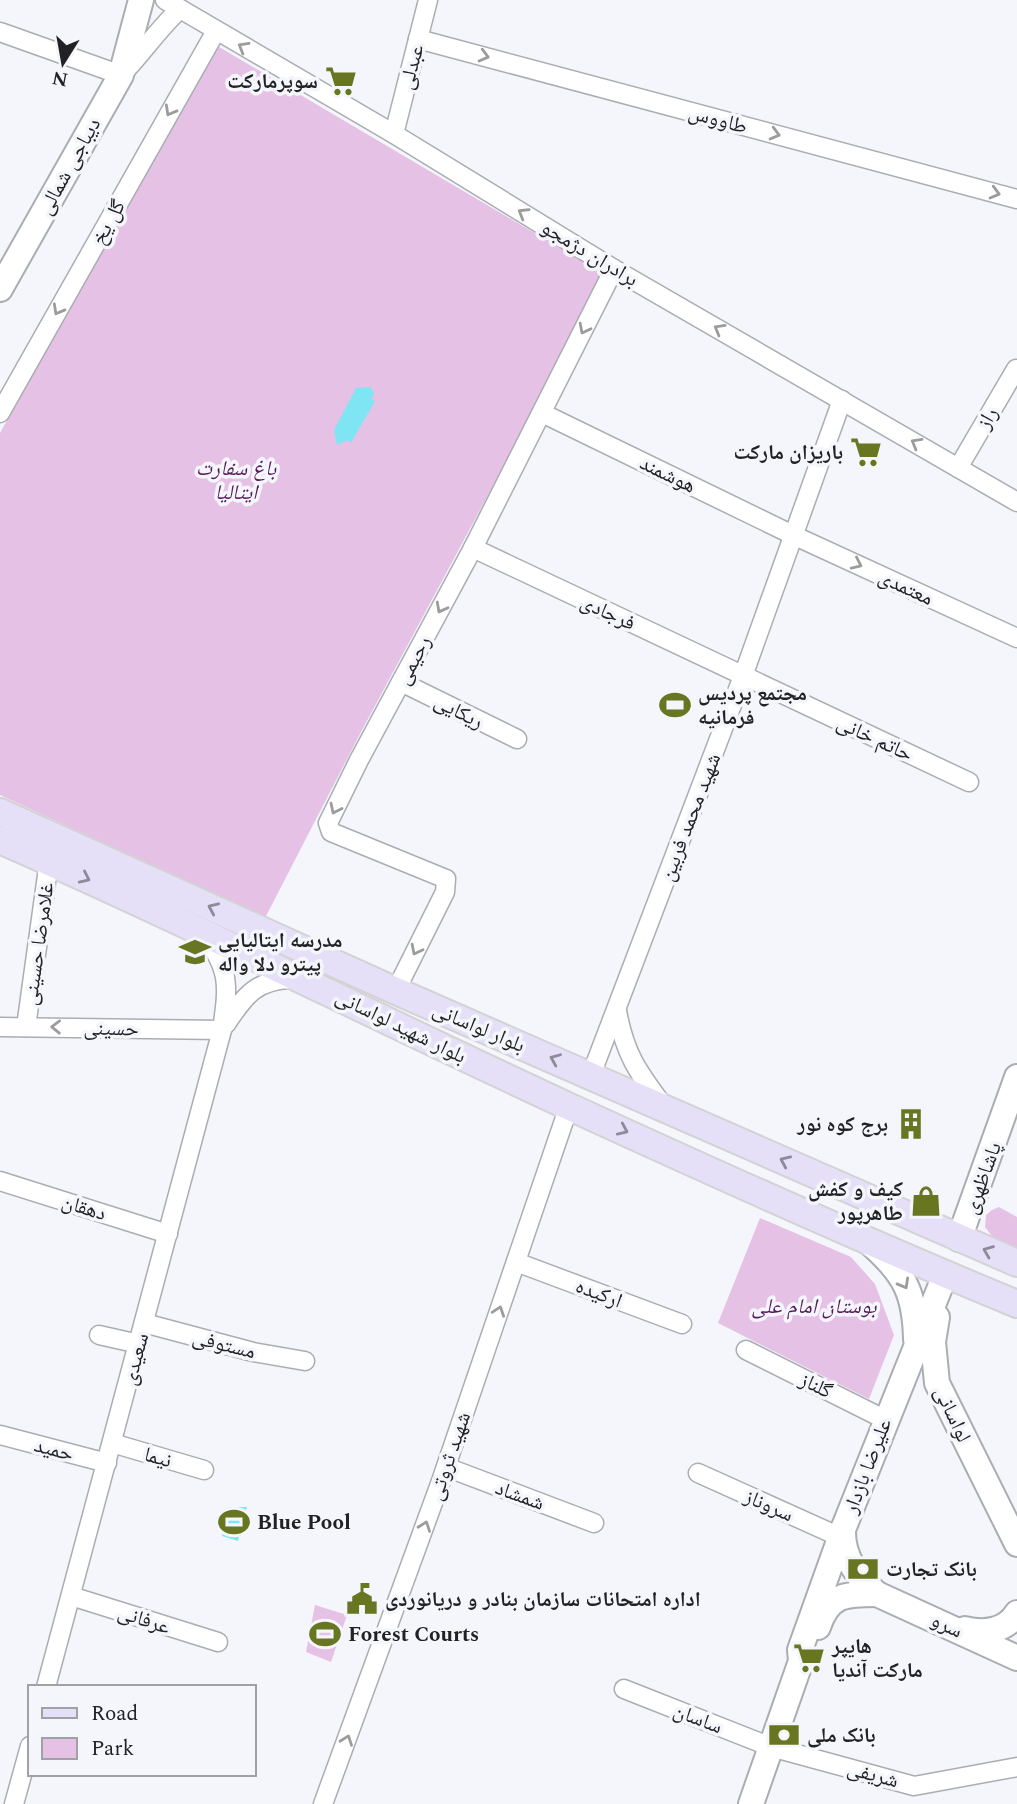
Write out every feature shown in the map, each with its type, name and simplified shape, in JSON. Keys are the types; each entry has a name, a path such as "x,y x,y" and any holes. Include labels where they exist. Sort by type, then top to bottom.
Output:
{"main road":[{"name":"دیباجی شمالی","path":"0,289 121,75 141,0"},
{"name":"بلوار لواسانی","path":"0,812 396,990 1017,1263"},
{"name":"بلوار شهید لواسانی","path":"0,840 304,979 569,1106 865,1238"},
{"name":"پاشاظهری","path":"960,1240 1017,1077"},
{"path":"865,1238 875,1235 881,1228 884,1211 880,1204"},
{"path":"865,1238 1017,1304"},
{"path":"865,1238 889,1260 907,1287 915,1310 917,1343"},
{"path":"945,1275 960,1240"},
{"name":"علیرضا بازدار","path":"751,1804 801,1661 800,1650 842,1532 945,1275"},
{"name":"لواسانی","path":"945,1275 933,1342 937,1383 1017,1544"},
{"path":"897,1391 917,1375 930,1377 937,1383"},
{"path":"990,1492 1017,1559"},
{"path":"842,1532 847,1556 854,1570 877,1594"},
{"name":"علیرضا بازدار","path":"801,1661 809,1653 824,1608 846,1596 877,1594"},
{"name":"سرو","path":"877,1594 1017,1658"},
{"path":"941,1622 981,1632 1004,1626 1017,1613"}],"street":[{"name":"عبدلی","path":"394,134 428,0"},
{"path":"0,32 121,75 144,52 172,5"},
{"name":"برادران دژمجو","path":"172,5 394,134 614,268 1017,502"},
{"name":"گل یخ","path":"0,413 215,31"},
{"name":"طاووس","path":"418,39 1017,199"},
{"name":"رحیمی","path":"396,990 445,892 446,879 331,832 328,823 473,548 614,268"},
{"name":"راز","path":"958,468 1016,369"},
{"name":"شهید محمد فربین","path":"591,1075 743,676 842,400"},
{"name":"هوشمند","path":"542,413 795,536"},
{"name":"معتمدی","path":"795,536 1017,638"},
{"name":"فرجادی","path":"473,548 743,676"},
{"name":"حاتم خانی","path":"743,676 969,782"},
{"name":"ریکایی","path":"401,681 517,740"},
{"name":"غلامرضا حسینی","path":"26,1027 49,861"},
{"name":"سعیدی","path":"47,1685 222,1030 227,990 225,969 202,932"},
{"name":"سعیدی","path":"222,1030 242,1000 253,990 276,979 304,979"},
{"path":"617,1009 621,1034 635,1069 664,1107"},
{"name":"حسینی","path":"0,1027 222,1030"},
{"name":"شهید ثروتی","path":"323,1804 446,1467 569,1106"},
{"name":"دهقان","path":"0,1181 168,1234"},
{"name":"ارکیده","path":"516,1262 682,1324"},
{"name":"مستوفی","path":"144,1323 253,1352 305,1361"},
{"path":"99,1335 139,1344"},
{"name":"گلناز","path":"746,1350 886,1420"},
{"name":"حمید","path":"0,1435 107,1463"},
{"name":"نیما","path":"112,1443 204,1470"},
{"name":"شمشاد","path":"446,1467 594,1523"},
{"name":"سروناز","path":"698,1473 842,1532"},
{"name":"عرفانی","path":"71,1596 218,1642"},
{"name":"ساسان","path":"624,1689 771,1747"},
{"name":"شریفی","path":"771,1747 914,1786 1017,1767"},
{"path":"14,1804 28,1753"}],"green space":[{"name":"باغ سفارت ایتالیا","path":"214,44 606,275 361,732 265,918 0,795 0,433"},
{"path":"999,1207 1017,1217 1017,1251 994,1239 985,1227 986,1215"},
{"name":"بوستان امام علی","path":"760,1218 851,1257 875,1284 894,1335 869,1399 718,1323"},
{"name":"Forest Courts","path":"315,1605 347,1615 331,1662 306,1652"}],"water":[{"path":"371,387 374,394 371,399 375,401 351,443 348,440 337,445 334,430 356,388"},
{"name":"Blue Pool","path":"229,1507 247,1507 238,1541 222,1536"}],"place":[{"name":"سوپرمارکت","path":"341,81"},
{"name":"باریزان مارکت","path":"866,452"},
{"name":"مجتمع پردیس فرمانیه","path":"675,705"},
{"name":"مدرسه ایتالیایی پیترو دلا واله","path":"195,952"},
{"name":"برج کوه نور","path":"911,1124"},
{"name":"کیف و کفش طاهرپور","path":"926,1201"},
{"name":"Blue Pool","path":"234,1522"},
{"name":"بانک تجارت","path":"863,1569"},
{"name":"اداره امتحانات سازمان بنادر و دریانوردی","path":"362,1599"},
{"name":"Forest Courts","path":"325,1634"},
{"name":"هایپر مارکت آندیا","path":"809,1658"},
{"name":"بانک ملی","path":"784,1735"}]}
